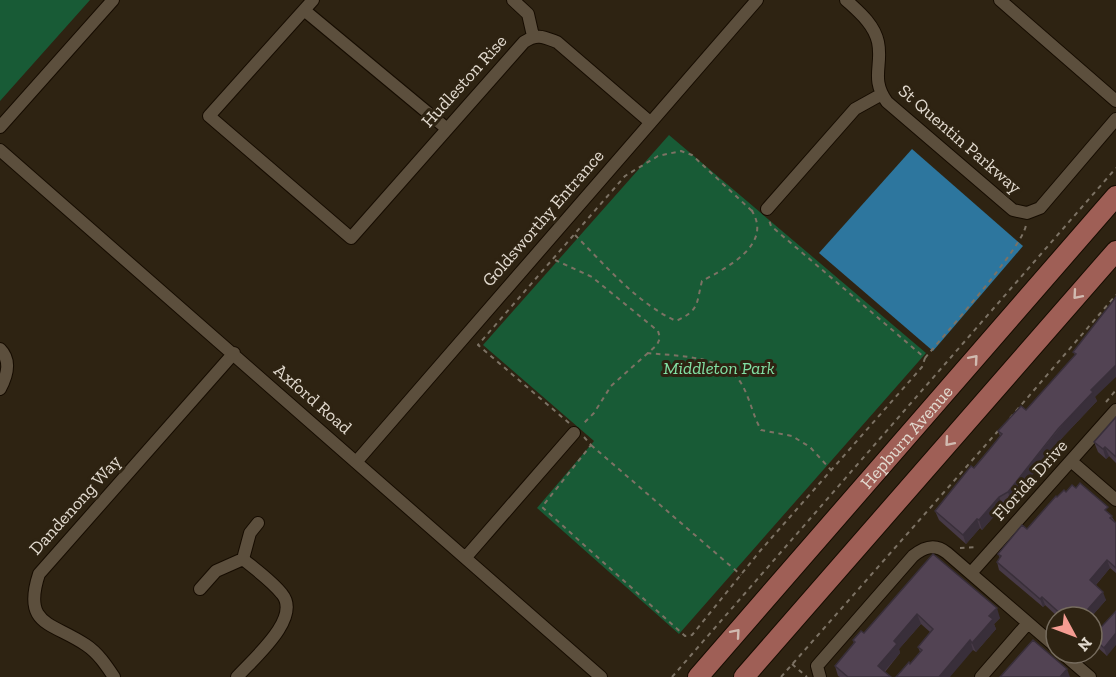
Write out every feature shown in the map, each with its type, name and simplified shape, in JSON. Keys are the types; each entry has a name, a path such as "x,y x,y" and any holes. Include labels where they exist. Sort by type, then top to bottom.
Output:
{"main road":[{"name":"Hepburn Avenue","path":"698,677 1116,196"},
{"name":"Hepburn Avenue","path":"744,677 1116,251"},
{"path":"752,677 777,638"}],"street":[{"path":"0,126 113,0"},
{"path":"313,0 304,10 446,128"},
{"path":"513,0 528,14 533,36"},
{"name":"St Quentin Parkway","path":"846,0 870,24 876,35 879,48 877,77 882,94 894,108 1007,205 1027,213 1040,208 1116,119"},
{"path":"1000,0 1116,100"},
{"name":"Goldsworthy Entrance","path":"357,461 753,1"},
{"name":"Hudleston Rise","path":"304,10 209,116 351,238 446,128 524,42 533,36 543,36 557,42 650,122"},
{"path":"767,209 855,109 882,94"},
{"name":"Axford Road","path":"0,150 601,677"},
{"path":"0,350 4,352 8,369 0,388"},
{"name":"Dandenong Way","path":"114,677 100,657 86,645 55,629 38,615 32,596 39,574 234,353"},
{"name":"Florida Drive","path":"971,573 1116,410"},
{"path":"466,557 576,432"},
{"path":"1071,461 1116,500"},
{"path":"243,559 250,533 258,523"},
{"path":"820,677 818,666 913,556 923,548 934,546 947,553 1044,637"},
{"path":"200,589 216,571 243,559"},
{"path":"237,677 284,624 288,607 283,595 243,559"},
{"path":"981,677 1028,623"},
{"path":"1076,665 1090,677"}],"path":[{"path":"575,235 624,283 663,315 676,321 687,316 699,305 702,281 730,268 758,234 758,220 752,210 693,155 681,151 658,156 626,176 478,345 741,575"},
{"path":"672,677 1116,168"},
{"path":"752,210 767,209 771,226 925,358"},
{"path":"591,445 542,507 685,636 692,635 831,470 922,367 925,358 1008,257 1025,232 1027,213"},
{"path":"554,259 592,277 657,331 660,338 657,345 611,386 594,413 576,432"},
{"path":"1009,419 1116,295"},
{"path":"647,353 686,357 720,365 741,382 761,430 792,436 810,447 831,470"},
{"path":"1101,408 1116,390"},
{"path":"781,677 1001,428"},
{"path":"947,553 955,544 961,549 979,547"},
{"path":"792,664 807,677"}],"green space":[{"path":"0,0 90,0 0,101"},
{"name":"Middleton Park","path":"669,135 926,353 679,634 537,508 594,441 483,345"}],"water":[{"path":"912,149 1023,246 933,351 819,253"}],"building":[{"path":"1116,297 1116,365 1091,390 1093,392 1058,429 1008,492 999,497 963,535 935,511 971,466 974,468 1002,434 998,431 1021,406 1026,410 1076,354 1073,352"},
{"path":"1116,417 1116,457 1105,447 1103,449 1094,442"},
{"path":"1080,483 1108,507 1105,510 1116,523 1116,568 1107,560 1090,580 1103,592 1092,605 1051,605 1042,597 1040,599 997,562 1001,556 998,554 1022,525 1027,529 1056,496 1064,490 1066,492 1072,485 1076,488"},
{"path":"933,554 997,608 989,616 993,619 972,643 970,640 939,677 896,677 922,650 918,647 933,629 917,614 894,641 897,644 878,666 891,677 848,677 835,666 855,642 853,640 861,631 864,633"},
{"path":"1116,611 1116,633 1104,648 1104,624"},
{"path":"1033,640 1044,649 1044,665 1062,665 1067,669 1060,677 1000,677"}]}
